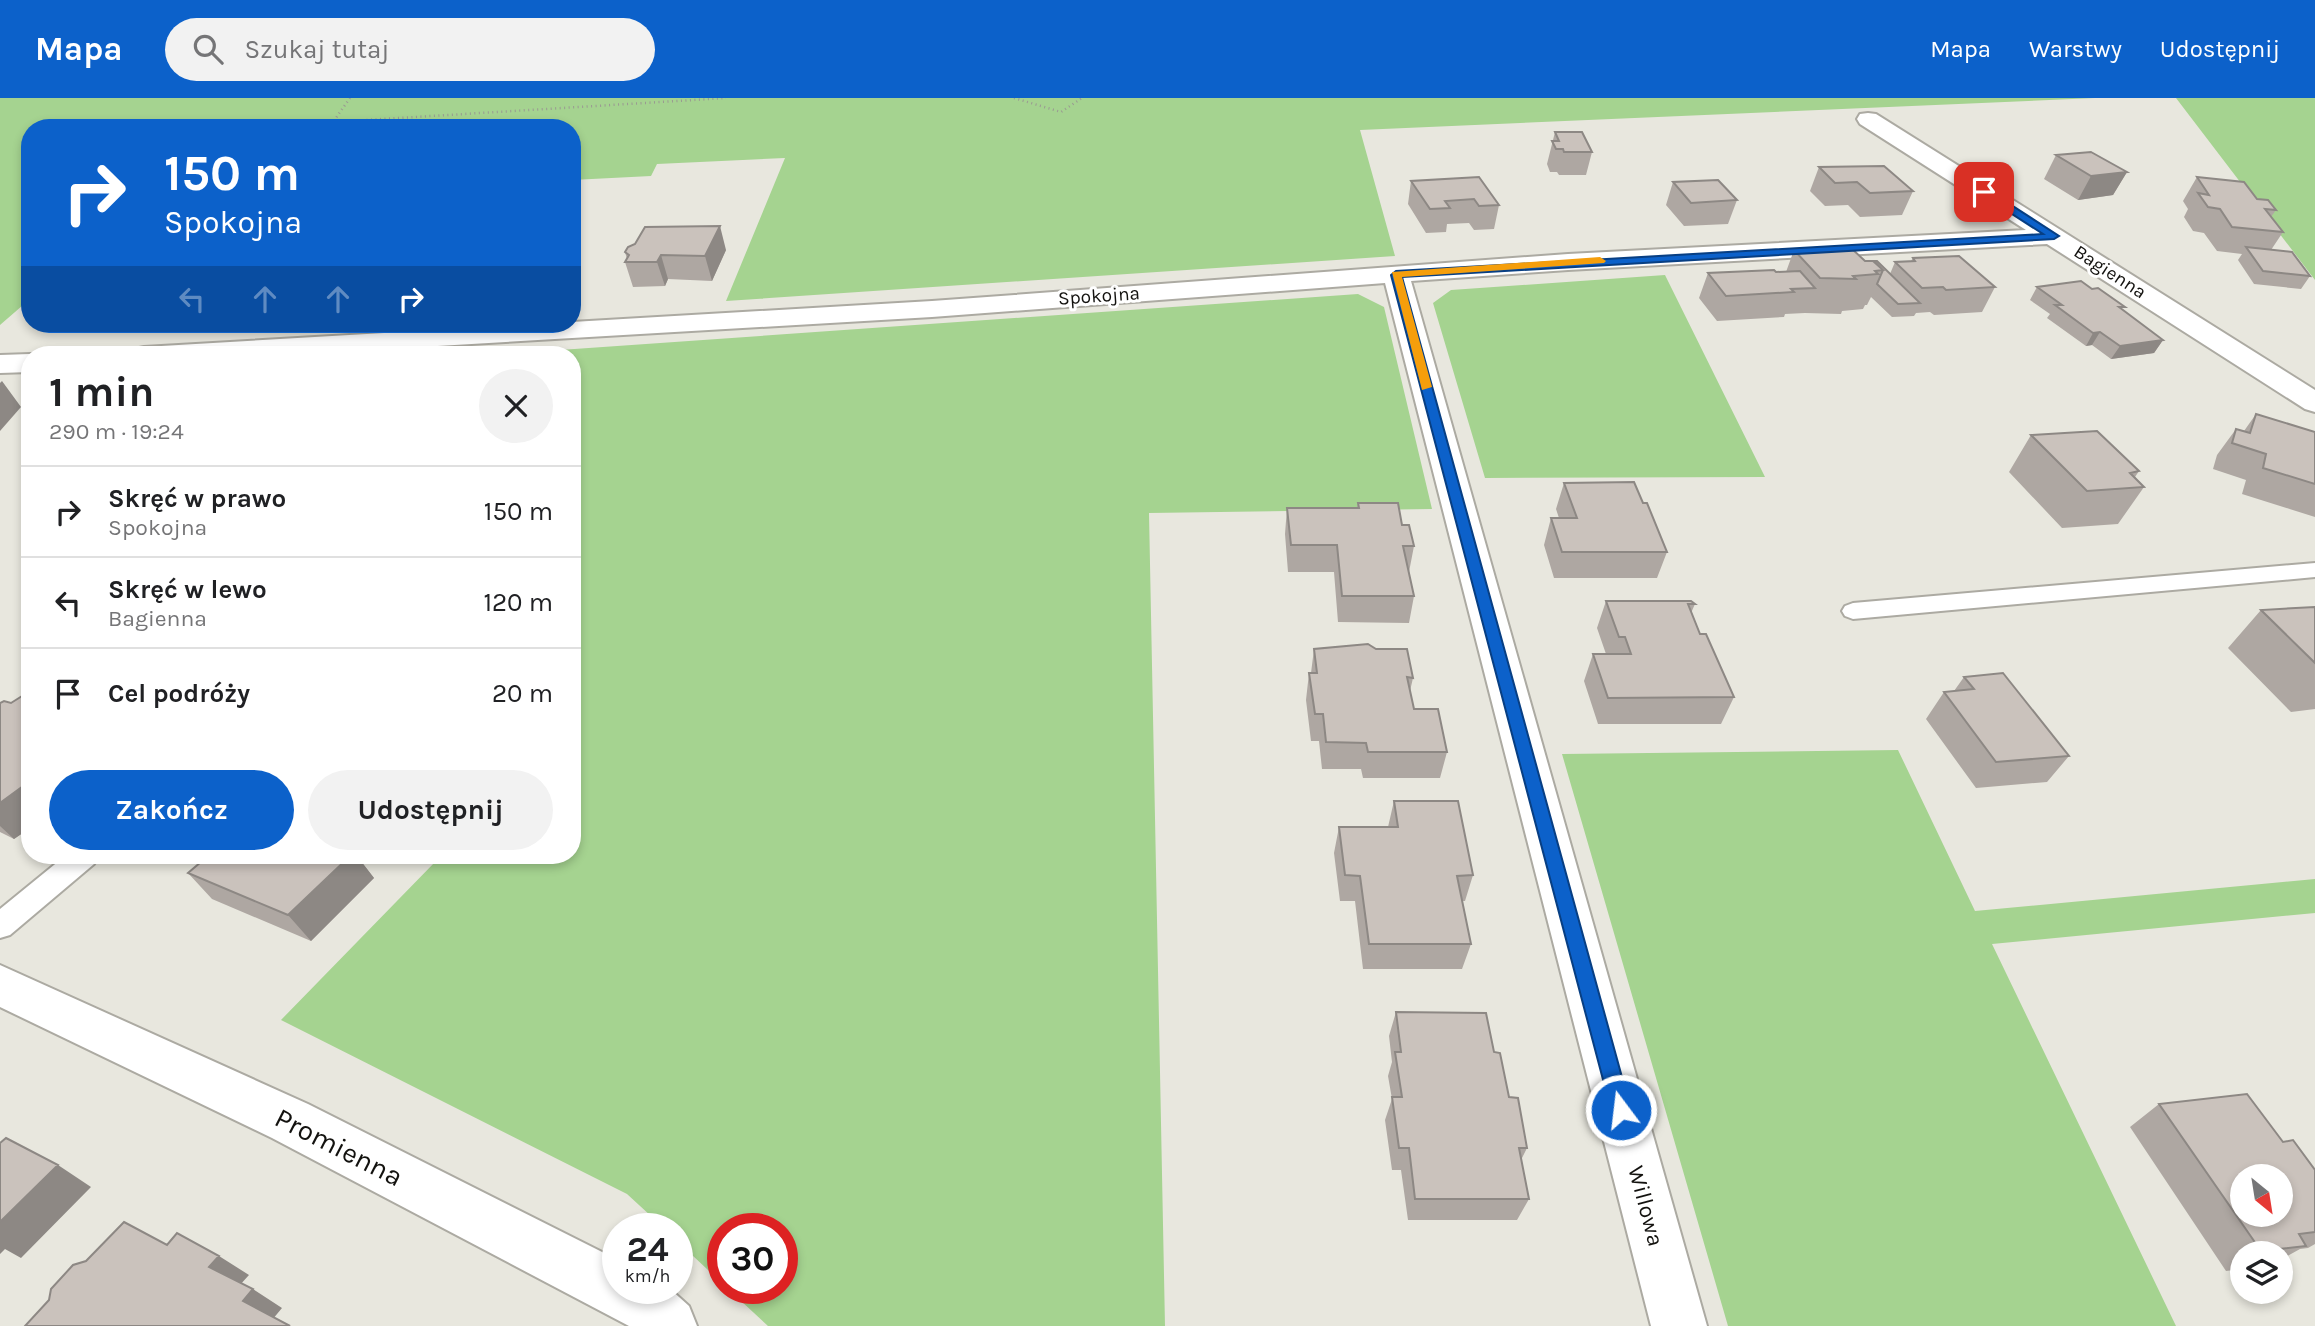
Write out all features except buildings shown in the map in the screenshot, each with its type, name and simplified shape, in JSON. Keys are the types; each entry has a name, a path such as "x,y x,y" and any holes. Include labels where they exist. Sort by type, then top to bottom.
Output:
{"street":[{"name":"Bagienna","path":"1868,119 2315,404"},
{"name":"Spokojna","path":"581,329 932,309 1582,262 2054,236"},
{"name":"Willowa","path":"1396,275 1679,1326"},
{"name":"Spokojna","path":"298,346 521,333"},
{"path":"0,364 21,363"},
{"name":"Promienna","path":"0,985 327,1140 645,1303 669,1326"}],"lane":[{"path":"1853,611 2315,570"},
{"path":"0,926 74,864"}],"path":[{"path":"336,119 350,98"},
{"path":"383,119 726,98"},
{"path":"1014,98 1061,112 1082,98"}],"green space":[{"path":"0,98 2095,98 1360,130 1395,256 726,301 785,158 657,164 651,176 581,180 581,119 21,119 21,307 0,325"},
{"path":"2176,98 2315,98 2315,280"},
{"path":"1665,275 1765,477 1485,478 1433,303 1451,290"},
{"path":"1358,294 1384,307 1432,509 1149,513 1165,1326 768,1326 744,1304 798,1304 798,1213 707,1213 707,1269 693,1256 693,1213 648,1213 627,1194 281,1020 433,864 581,864 581,349"},
{"path":"1898,750 1975,911 2315,879 2315,913 1992,944 2176,1326 1728,1326 1562,754"}],"slow traffic":[{"path":"1426,387 1396,275 1600,261"}],"route":[{"path":"1621,1110 1396,275 1595,261 2054,236 1984,192"}]}
